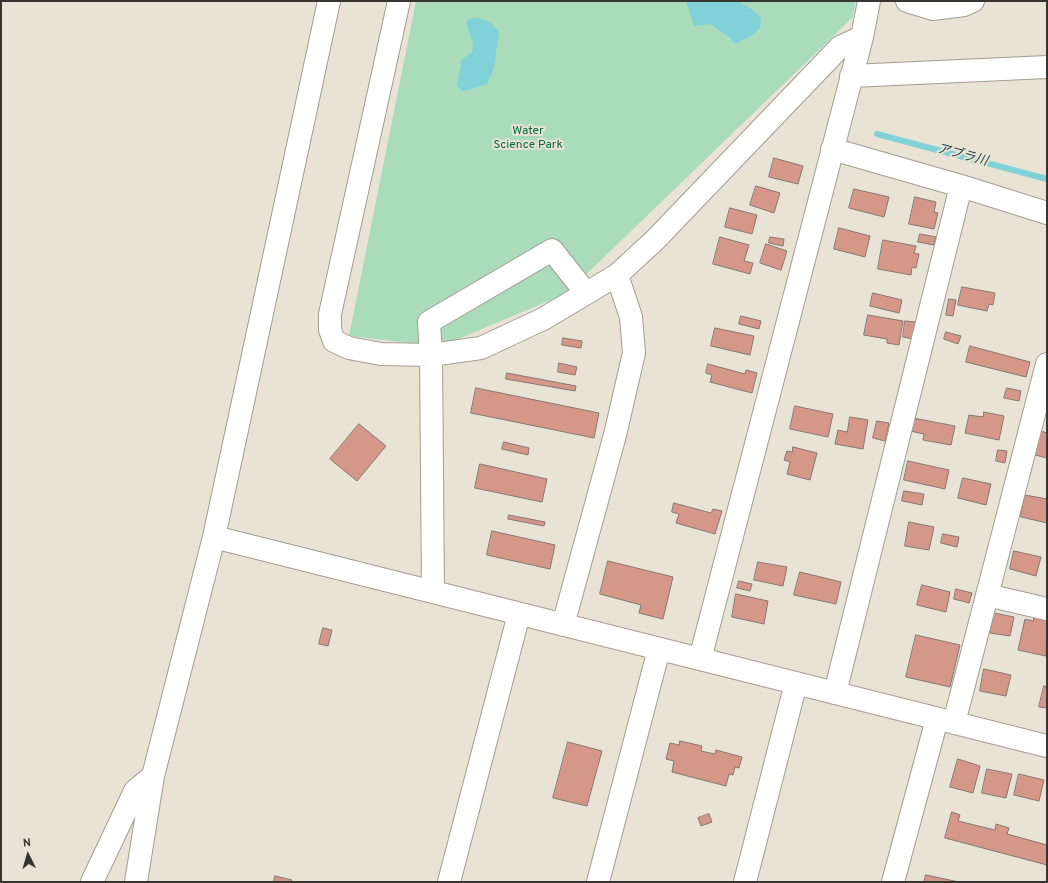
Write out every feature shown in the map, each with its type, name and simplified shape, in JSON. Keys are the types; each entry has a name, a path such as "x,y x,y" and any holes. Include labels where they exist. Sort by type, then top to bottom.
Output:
{"street":[{"path":"136,882 153,776 214,537 329,1"},
{"path":"399,1 330,314 330,330 334,341 349,348 381,354 431,355 481,348 543,319 617,275 655,240 840,47 862,37"},
{"path":"700,659 862,37 869,1"},
{"path":"907,1 933,9 964,5 973,1"},
{"path":"851,76 1047,68"},
{"path":"832,149 961,186 1047,213"},
{"path":"835,693 961,186"},
{"path":"433,592 431,355 429,322 552,250 586,293"},
{"path":"563,624 615,435 634,353 631,317 617,275"},
{"path":"893,882 987,595 1047,364"},
{"path":"214,537 1047,746"},
{"path":"987,595 1047,609"},
{"path":"449,882 519,614"},
{"path":"598,882 659,649"},
{"path":"745,882 796,683"},
{"path":"92,882 135,791 153,776"}],"green space":[{"name":"Water Science Park","path":"416,1 856,1 852,18 567,293 456,340 410,343 349,336"}],"water":[{"path":"686,1 739,1 761,17 760,28 753,35 735,44 729,37 710,24 694,26"},
{"path":"479,18 491,23 499,32 494,67 487,84 462,91 457,85 462,59 472,53 473,43 466,23 469,19"}],"building":[{"path":"774,158 803,166 798,184 769,177"},
{"path":"756,186 780,193 774,213 750,205"},
{"path":"854,189 889,197 884,217 849,208"},
{"path":"915,197 936,202 934,212 938,213 934,229 909,224"},
{"path":"730,208 757,215 752,234 725,227"},
{"path":"839,228 870,236 865,257 834,249"},
{"path":"920,234 936,237 934,245 918,242"},
{"path":"720,237 749,245 744,261 753,263 750,274 713,264"},
{"path":"770,237 784,239 783,246 769,243"},
{"path":"883,240 916,246 914,253 919,254 916,268 912,267 911,275 878,269"},
{"path":"766,244 787,251 781,270 760,263"},
{"path":"962,287 995,293 993,305 989,304 987,311 958,305"},
{"path":"873,293 902,300 899,313 870,306"},
{"path":"949,299 956,300 953,316 946,315"},
{"path":"868,315 903,321 899,345 887,343 887,339 864,335"},
{"path":"741,316 761,321 759,329 739,324"},
{"path":"905,321 916,322 913,339 903,337"},
{"path":"715,328 754,336 750,355 711,346"},
{"path":"946,332 961,336 958,344 944,339"},
{"path":"563,338 582,341 581,348 562,345"},
{"path":"970,346 1030,362 1026,377 966,362"},
{"path":"559,363 577,367 575,375 558,372"},
{"path":"708,364 745,374 746,370 757,373 752,393 710,382 712,375 706,373"},
{"path":"507,373 576,386 575,391 506,379"},
{"path":"476,388 599,413 594,438 471,413"},
{"path":"1007,388 1021,391 1019,401 1004,398"},
{"path":"795,406 833,414 828,437 790,429"},
{"path":"984,412 1004,416 999,440 965,433 969,415 983,417"},
{"path":"850,417 868,420 863,449 835,444 838,430 847,432"},
{"path":"913,418 955,426 951,445 923,440 924,434 910,431"},
{"path":"877,421 889,423 885,441 873,438"},
{"path":"359,424 386,446 357,481 330,459"},
{"path":"1041,431 1047,433 1047,458 1035,455"},
{"path":"504,442 529,448 528,455 502,449"},
{"path":"793,447 817,453 810,480 787,474 790,462 784,460 787,451 792,452"},
{"path":"998,450 1007,451 1005,463 996,461"},
{"path":"908,461 949,470 945,489 904,480"},
{"path":"480,464 547,479 542,502 475,488"},
{"path":"963,478 991,484 986,505 958,498"},
{"path":"904,491 924,494 922,505 902,501"},
{"path":"1025,495 1047,499 1047,523 1021,517"},
{"path":"674,503 711,513 713,509 722,511 715,534 676,523 679,514 672,512"},
{"path":"509,515 545,522 544,526 508,519"},
{"path":"909,522 934,527 929,550 905,546"},
{"path":"492,531 555,545 550,569 487,555"},
{"path":"943,534 959,537 957,547 941,543"},
{"path":"1014,551 1041,557 1036,576 1010,569"},
{"path":"608,561 673,577 663,619 639,613 641,605 600,594"},
{"path":"758,562 787,567 783,586 754,580"},
{"path":"800,572 841,582 836,604 794,595"},
{"path":"739,581 752,584 750,591 737,588"},
{"path":"922,585 950,592 946,612 917,605"},
{"path":"956,589 972,593 969,603 954,599"},
{"path":"736,594 768,601 764,624 732,617"},
{"path":"994,613 1014,617 1010,636 990,633"},
{"path":"1034,617 1047,620 1046,656 1018,650 1025,619 1033,621"},
{"path":"323,628 332,630 328,646 319,644"},
{"path":"916,635 960,645 950,687 906,677"},
{"path":"984,669 1011,675 1006,696 980,691"},
{"path":"1044,686 1047,687 1047,708 1039,707"},
{"path":"680,741 702,746 701,751 715,754 716,750 742,757 739,768 735,767 733,775 729,774 726,786 672,772 674,761 666,759 670,743 679,745"},
{"path":"568,742 602,751 587,806 553,798"},
{"path":"958,759 980,766 973,793 950,787"},
{"path":"987,769 1012,774 1006,798 982,793"},
{"path":"1019,774 1044,780 1039,801 1014,795"},
{"path":"952,812 960,815 958,821 995,830 996,824 1009,828 1007,834 1047,845 1047,865 945,838"},
{"path":"709,814 712,822 701,826 698,818"},
{"path":"926,875 959,882 924,882"},
{"path":"275,876 292,880 291,882 274,882"}],"waterway":[{"name":"アブラ川","path":"877,134 1047,179"}]}
